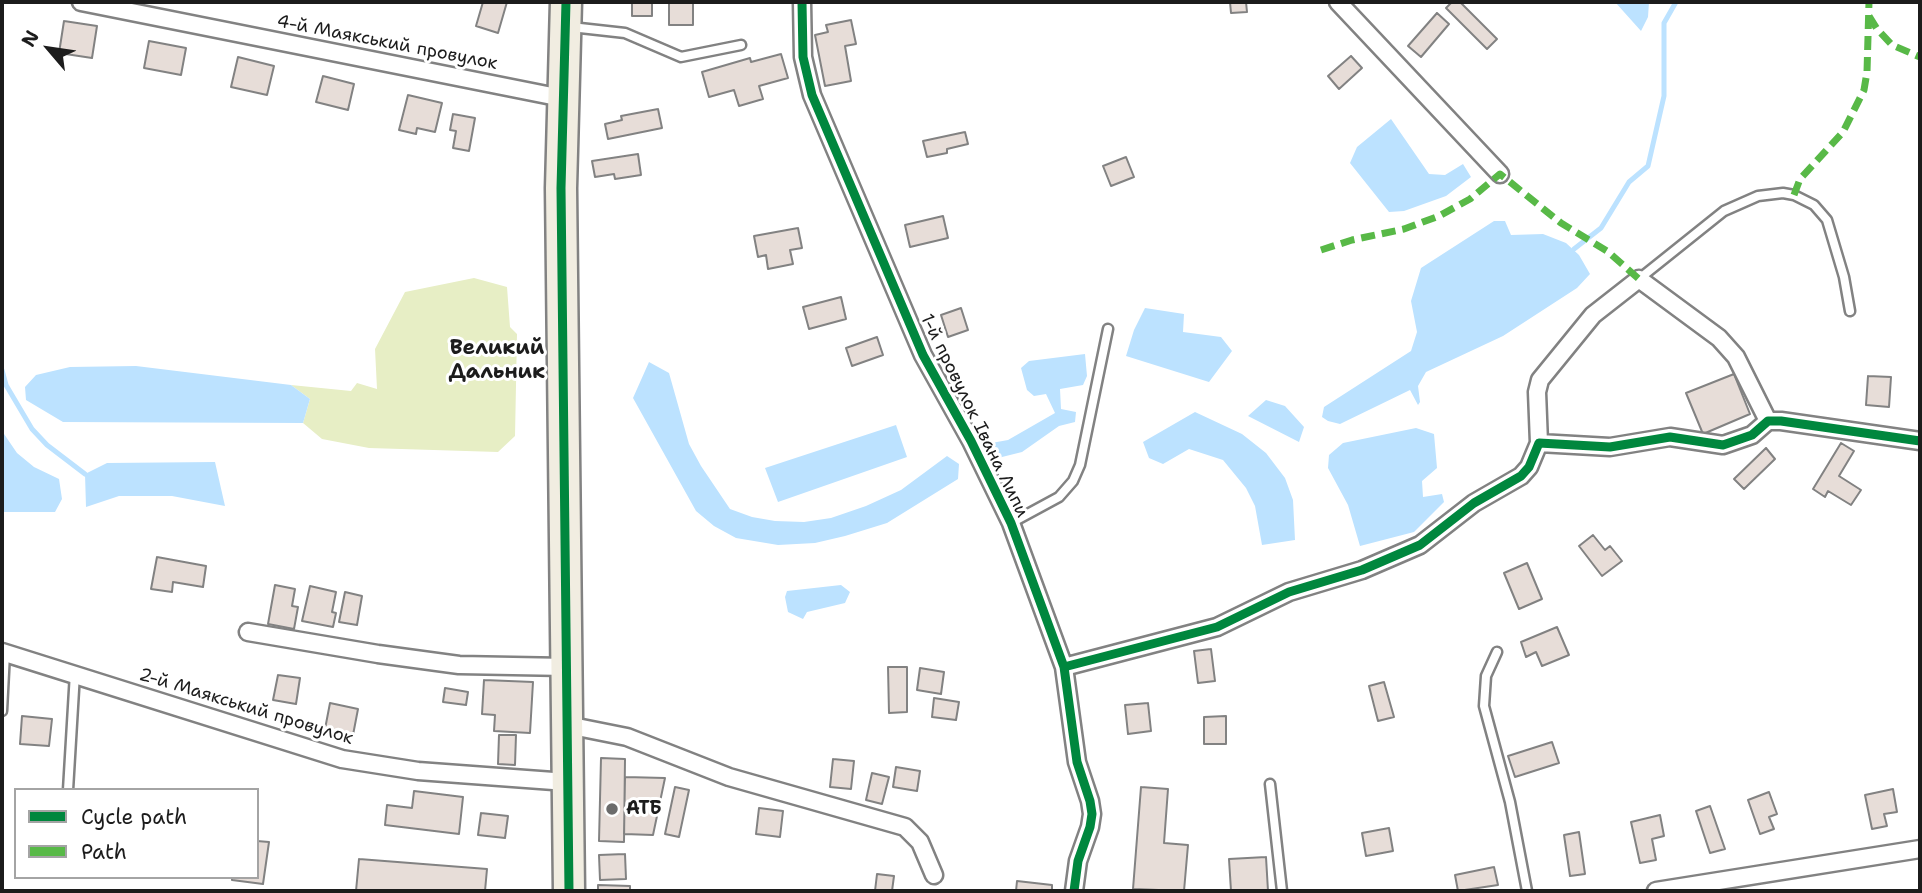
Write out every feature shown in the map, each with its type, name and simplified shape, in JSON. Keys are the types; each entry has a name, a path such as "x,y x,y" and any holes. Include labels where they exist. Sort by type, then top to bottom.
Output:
{"highway":[{"path":"565,14 562,98 569,891"}],"street":[{"name":"4-й Маякський провулок","path":"81,2 562,98"},
{"name":"1-й провулок Івана Липи","path":"802,2 803,57 813,95 923,355 992,480 1011,523 1064,667 1077,762 1092,814 1078,861 1074,891"},
{"path":"1338,2 1500,174"},
{"path":"1064,667 1217,627 1289,592 1362,570 1420,545 1474,503 1521,476 1529,467 1539,443 1537,391 1541,380 1593,315 1639,279 1719,338 1736,357 1768,421"},
{"path":"1539,443 1610,447 1670,437 1723,445 1752,435 1768,421 1799,422 1920,441"},
{"path":"248,632 459,665 567,667"},
{"name":"2-й Маякський провулок","path":"3,652 342,759 418,771 567,782"},
{"path":"566,725 627,737 729,777 905,827 919,842 934,875"},
{"path":"1656,891 1920,849"}],"lane":[{"path":"565,14 625,33 681,57 741,45"},
{"path":"1639,279 1724,211 1758,196 1783,193 1794,195 1814,205 1827,220 1844,277 1850,311"},
{"path":"1011,523 1059,497 1073,481 1080,465 1108,329"},
{"path":"2,710 3,652"},
{"path":"1497,652 1486,676 1484,706 1510,802 1527,891"},
{"path":"68,788 75,673"},
{"path":"1270,784 1282,891"}],"green space":[{"path":"474,278 507,287 510,327 517,334 515,436 498,452 369,448 322,439 303,423 310,399 291,385 351,391 357,383 377,389 375,349 405,292"}],"water":[{"path":"1615,2 1649,2 1648,17 1641,31"},
{"path":"1391,119 1429,174 1445,175 1463,164 1471,177 1446,196 1404,211 1389,212 1350,163 1357,147"},
{"path":"1494,221 1505,221 1511,235 1543,234 1566,243 1579,255 1590,274 1577,288 1503,336 1426,372 1418,386 1418,405 1410,390 1340,424 1322,417 1324,407 1411,351 1417,332 1411,301 1421,268"},
{"path":"1145,308 1184,314 1183,332 1221,337 1232,351 1209,382 1126,356 1134,330"},
{"path":"1085,354 1087,376 1083,385 1060,389 1061,409 1076,412 1075,422 1059,426 1022,452 994,459 986,444 1008,440 1055,413 1046,394 1034,396 1027,390 1021,368 1029,361"},
{"path":"649,362 669,373 689,444 730,509 775,521 804,522 831,518 901,490 947,456 959,464 958,479 887,523 845,536 815,543 778,545 736,538 714,526 696,511 633,398"},
{"path":"136,366 291,385 310,399 303,423 63,422 26,400 25,387 36,375 70,367"},
{"path":"1266,400 1285,406 1304,427 1299,442 1248,416"},
{"path":"1195,412 1242,434 1266,453 1285,478 1293,500 1295,540 1262,545 1255,506 1246,488 1223,460 1189,449 1163,464 1149,458 1143,442"},
{"path":"896,425 907,457 778,502 765,468"},
{"path":"1416,428 1434,434 1437,468 1422,481 1423,497 1442,494 1444,502 1414,532 1360,546 1348,505 1328,468 1329,455 1343,443"},
{"path":"2,431 17,453 34,467 59,479 62,499 55,512 2,512"},
{"path":"215,462 225,506 172,496 119,496 86,507 85,474 107,463"},
{"path":"841,585 850,592 845,603 807,612 803,619 788,612 785,597 787,591"}],"building":[{"path":"483,2 507,2 498,33 476,26"},
{"path":"632,2 652,2 652,16 632,16"},
{"path":"669,2 693,2 693,25 669,25"},
{"path":"1230,2 1246,2 1247,12 1231,13"},
{"path":"1452,2 1460,2 1497,39 1487,49 1446,8"},
{"path":"1437,13 1449,24 1421,57 1408,46"},
{"path":"851,20 856,44 845,46 851,81 825,86 815,35 828,32 826,25"},
{"path":"64,21 97,26 92,58 59,53"},
{"path":"149,41 186,48 181,75 144,68"},
{"path":"781,54 788,78 759,86 763,99 739,106 734,90 709,97 702,72 750,58 751,62"},
{"path":"1351,56 1362,68 1339,89 1328,76"},
{"path":"238,57 274,66 267,95 231,87"},
{"path":"323,76 354,84 348,110 316,102"},
{"path":"408,95 442,103 435,132 417,128 416,134 399,130"},
{"path":"658,109 662,128 608,139 605,124 622,120 621,116"},
{"path":"453,114 475,118 469,151 453,148 456,131 450,130"},
{"path":"965,132 968,144 947,149 947,153 927,157 923,141"},
{"path":"638,154 641,175 615,179 614,174 595,177 592,161"},
{"path":"1126,157 1134,177 1111,186 1103,166"},
{"path":"943,216 948,238 910,247 905,225"},
{"path":"798,228 802,248 790,250 793,264 768,269 766,255 758,257 754,236"},
{"path":"841,297 846,319 809,329 803,307"},
{"path":"961,308 968,330 948,337 941,315"},
{"path":"877,337 883,355 852,366 846,348"},
{"path":"1734,374 1750,414 1703,434 1686,393"},
{"path":"1868,376 1891,377 1889,407 1866,405"},
{"path":"1841,443 1854,451 1839,476 1861,490 1851,505 1828,491 1825,497 1813,489"},
{"path":"1766,448 1775,459 1744,489 1734,479"},
{"path":"1593,535 1605,550 1610,546 1622,561 1602,576 1579,546"},
{"path":"157,557 206,566 203,587 173,582 172,592 151,589"},
{"path":"1527,563 1542,599 1519,609 1504,573"},
{"path":"275,585 295,589 292,606 298,607 294,629 268,624"},
{"path":"310,586 336,592 332,612 336,613 333,627 302,621"},
{"path":"345,592 362,596 357,625 339,622"},
{"path":"1557,627 1569,655 1542,666 1536,652 1526,657 1521,642"},
{"path":"1211,649 1215,681 1198,683 1194,651"},
{"path":"888,667 907,667 907,712 889,713"},
{"path":"920,668 944,672 941,694 917,690"},
{"path":"278,675 300,678 296,704 273,700"},
{"path":"484,680 533,682 530,733 494,731 495,715 482,714"},
{"path":"1384,682 1394,717 1378,721 1369,686"},
{"path":"445,688 468,692 466,705 443,702"},
{"path":"934,698 959,702 956,720 932,717"},
{"path":"330,703 358,709 353,735 325,729"},
{"path":"1148,703 1151,731 1128,734 1125,705"},
{"path":"22,716 52,719 49,746 20,744"},
{"path":"1226,716 1226,744 1204,744 1204,717"},
{"path":"499,735 516,735 515,765 498,764"},
{"path":"1552,742 1559,763 1515,777 1508,756"},
{"path":"601,758 625,759 624,842 599,841"},
{"path":"833,759 854,761 851,789 830,787"},
{"path":"896,767 920,771 917,791 893,787"},
{"path":"872,773 889,777 882,804 866,800"},
{"path":"625,777 665,778 653,835 624,834"},
{"path":"675,787 689,790 679,837 665,834"},
{"path":"1141,787 1168,789 1164,843 1188,845 1184,891 1133,889"},
{"path":"1893,789 1897,812 1884,814 1887,826 1872,829 1865,795"},
{"path":"414,791 463,797 459,834 385,825 387,805 412,808"},
{"path":"1769,792 1777,814 1769,817 1774,829 1760,834 1748,800"},
{"path":"1710,806 1725,849 1710,853 1696,811"},
{"path":"759,808 783,811 780,837 756,834"},
{"path":"481,813 508,816 505,838 478,835"},
{"path":"1660,815 1664,836 1652,839 1656,860 1640,863 1631,822"},
{"path":"1389,828 1393,851 1366,856 1362,833"},
{"path":"1579,832 1585,874 1570,876 1564,835"},
{"path":"259,841 269,842 263,884 232,880 259,879"},
{"path":"625,854 626,879 600,880 599,855"},
{"path":"1266,857 1268,891 1231,891 1229,859"},
{"path":"359,859 487,869 485,891 356,891"},
{"path":"1494,867 1498,885 1458,891 1455,875"},
{"path":"877,874 894,876 892,891 875,891"},
{"path":"1017,881 1052,885 1052,891 1016,891"},
{"path":"598,885 630,886 630,891 598,891"}],"waterway":[{"path":"1574,249 1601,228 1629,182 1648,166 1664,96 1664,23 1676,2"},
{"path":"2,370 6,385 32,429 47,445 85,474"}],"marked path":[{"path":"1794,195 1800,179 1843,132 1864,90 1869,2"},
{"path":"1869,16 1892,45 1920,57"},
{"path":"1321,250 1404,229 1439,216 1470,199 1500,174 1561,223 1607,251 1639,279"}],"cycle path":[{"path":"566,2 561,188 569,891"},
{"path":"802,2 803,57 812,95 923,355 971,441 1011,523 1064,667 1077,762 1092,814 1078,861 1074,891"},
{"path":"1064,667 1217,627 1289,592 1362,570 1420,545 1474,503 1521,476 1529,467 1539,443 1610,447 1670,437 1723,445 1752,435 1768,421 1920,441"}],"place":[{"name":"АТБ","path":"612,809"}],"district":[{"name":"Великий Дальник","path":"497,361"}]}
